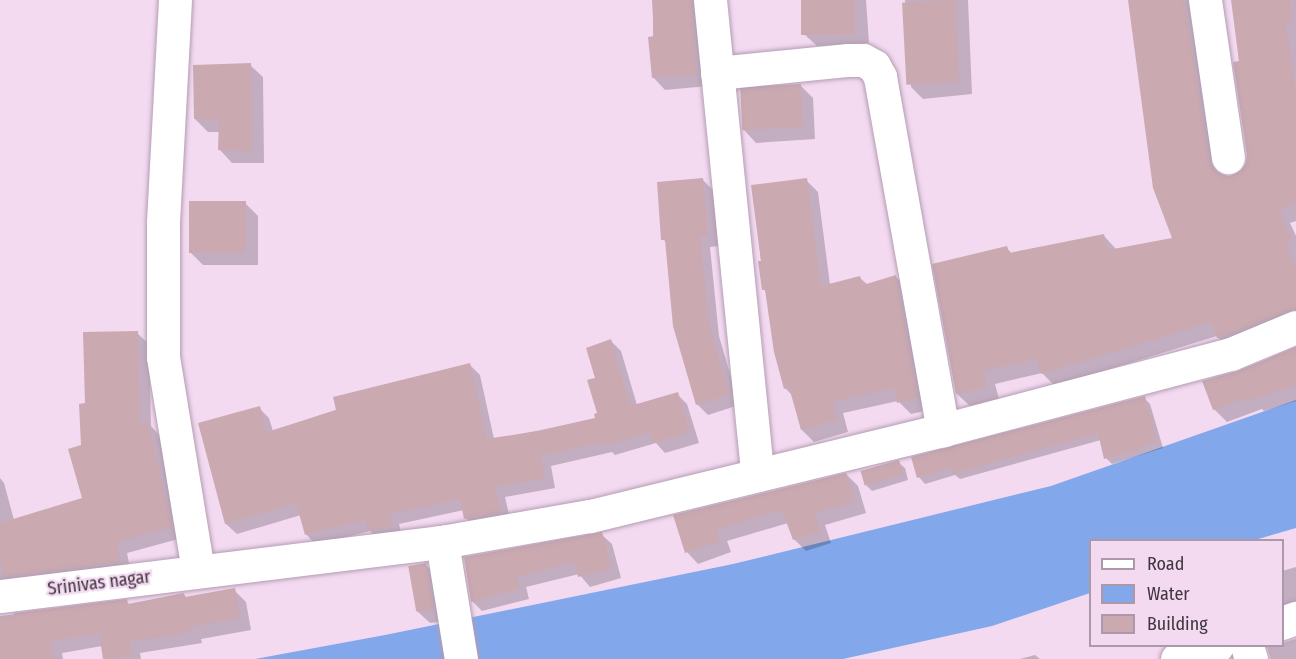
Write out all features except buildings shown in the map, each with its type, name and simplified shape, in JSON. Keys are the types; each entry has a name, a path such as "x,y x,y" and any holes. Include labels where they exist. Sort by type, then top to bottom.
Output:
{"street":[{"path":"175,0 163,223 163,357 198,571"},
{"path":"710,0 757,475"},
{"path":"1205,0 1228,157"},
{"path":"717,73 849,60 863,60 874,66 880,77 943,430"},
{"name":"Srinivas nagar","path":"0,596 442,542 590,516 943,430 1231,354 1296,327"},
{"path":"442,542 461,659"},
{"path":"1177,659 1211,647"}],"water":[{"path":"1296,400 1296,528 1258,539 1089,539 1089,593 992,626 843,659 255,659 385,635 733,564 1051,486"}]}
